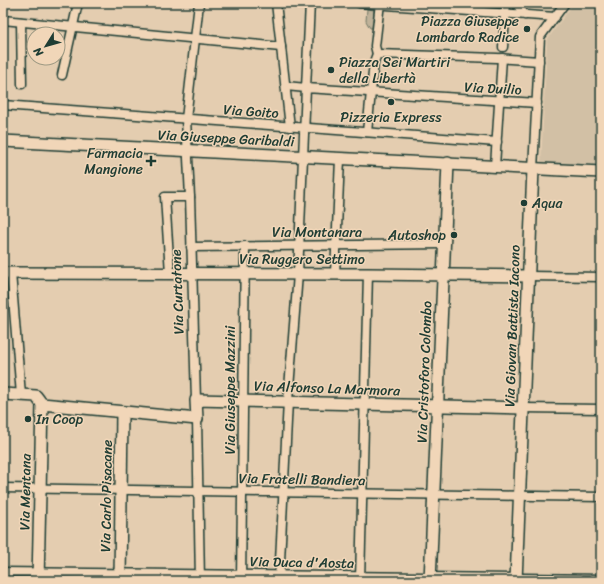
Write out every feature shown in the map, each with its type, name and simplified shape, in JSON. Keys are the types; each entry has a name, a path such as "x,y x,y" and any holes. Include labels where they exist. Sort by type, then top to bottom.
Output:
{"main road":[{"name":"Via Giuseppe Garibaldi","path":"3,141 601,172"},
{"name":"Via Cristoforo Colombo","path":"430,579 439,406 448,163"},
{"name":"Via Giovan Battista Iacono","path":"516,579 533,169"},
{"name":"Via Ruggero Settimo","path":"7,273 244,273 529,276"},
{"path":"3,394 36,396 42,404 197,419"},
{"name":"Via Alfonso La Marmora","path":"196,400 288,401 523,408"},
{"name":"Via Curtatone","path":"196,400 197,419"},
{"name":"Via Mentana","path":"38,576 42,404"},
{"name":"Via Carlo Pisacane","path":"120,577 122,412"}],"street":[{"path":"62,75 78,3"},
{"name":"Via Curtatone","path":"196,400 191,274 190,197 186,119 199,3"},
{"path":"276,3 277,47 286,86 290,127"},
{"path":"279,578 288,401 298,274 310,3"},
{"path":"359,3 505,9 525,15 556,15"},
{"path":"516,3 525,15"},
{"name":"Via Giovan Battista Iacono","path":"533,169 540,37 565,3"},
{"path":"379,54 376,46 382,4"},
{"path":"503,47 505,9"},
{"path":"3,20 277,47"},
{"path":"21,22 22,84"},
{"path":"379,54 499,58 539,61"},
{"path":"367,132 372,95 374,62 379,54"},
{"path":"495,166 501,70 499,58"},
{"name":"Via Duilio","path":"286,86 372,95 537,103"},
{"name":"Via Goito","path":"3,104 497,142"},
{"path":"335,274 340,159"},
{"path":"170,273 165,197 190,197"},
{"name":"Via Montanara","path":"191,247 444,244"},
{"name":"Via Giuseppe Mazzini","path":"241,578 245,246"},
{"path":"7,273 21,395"},
{"path":"360,578 368,274"},
{"name":"Via Ruggero Settimo","path":"529,276 601,277"},
{"name":"Via Alfonso La Marmora","path":"523,408 601,409"},
{"name":"Via Curtatone","path":"197,419 200,577"},
{"name":"Via Fratelli Bandiera","path":"3,488 601,497"},
{"name":"Via Duca d'Aosta","path":"3,572 38,576 120,577 601,579"}],"shaded area":[{"path":"500,3 500,8 444,4"},
{"path":"523,3 559,3 552,12 525,5"},
{"path":"574,3 601,3 601,165 541,164 547,40"},
{"path":"367,9 374,10 372,28 370,28 366,21"}],"place":[{"name":"Piazza Giuseppe Lombardo Radice","path":"527,29"},
{"name":"Piazza Sei Martiri della Libertà","path":"331,70"},
{"name":"Pizzeria Express","path":"391,102"},
{"name":"Farmacia Mangione","path":"151,161"},
{"name":"Aqua","path":"524,203"},
{"name":"Autoshop","path":"454,235"},
{"name":"In Coop","path":"28,419"}]}
